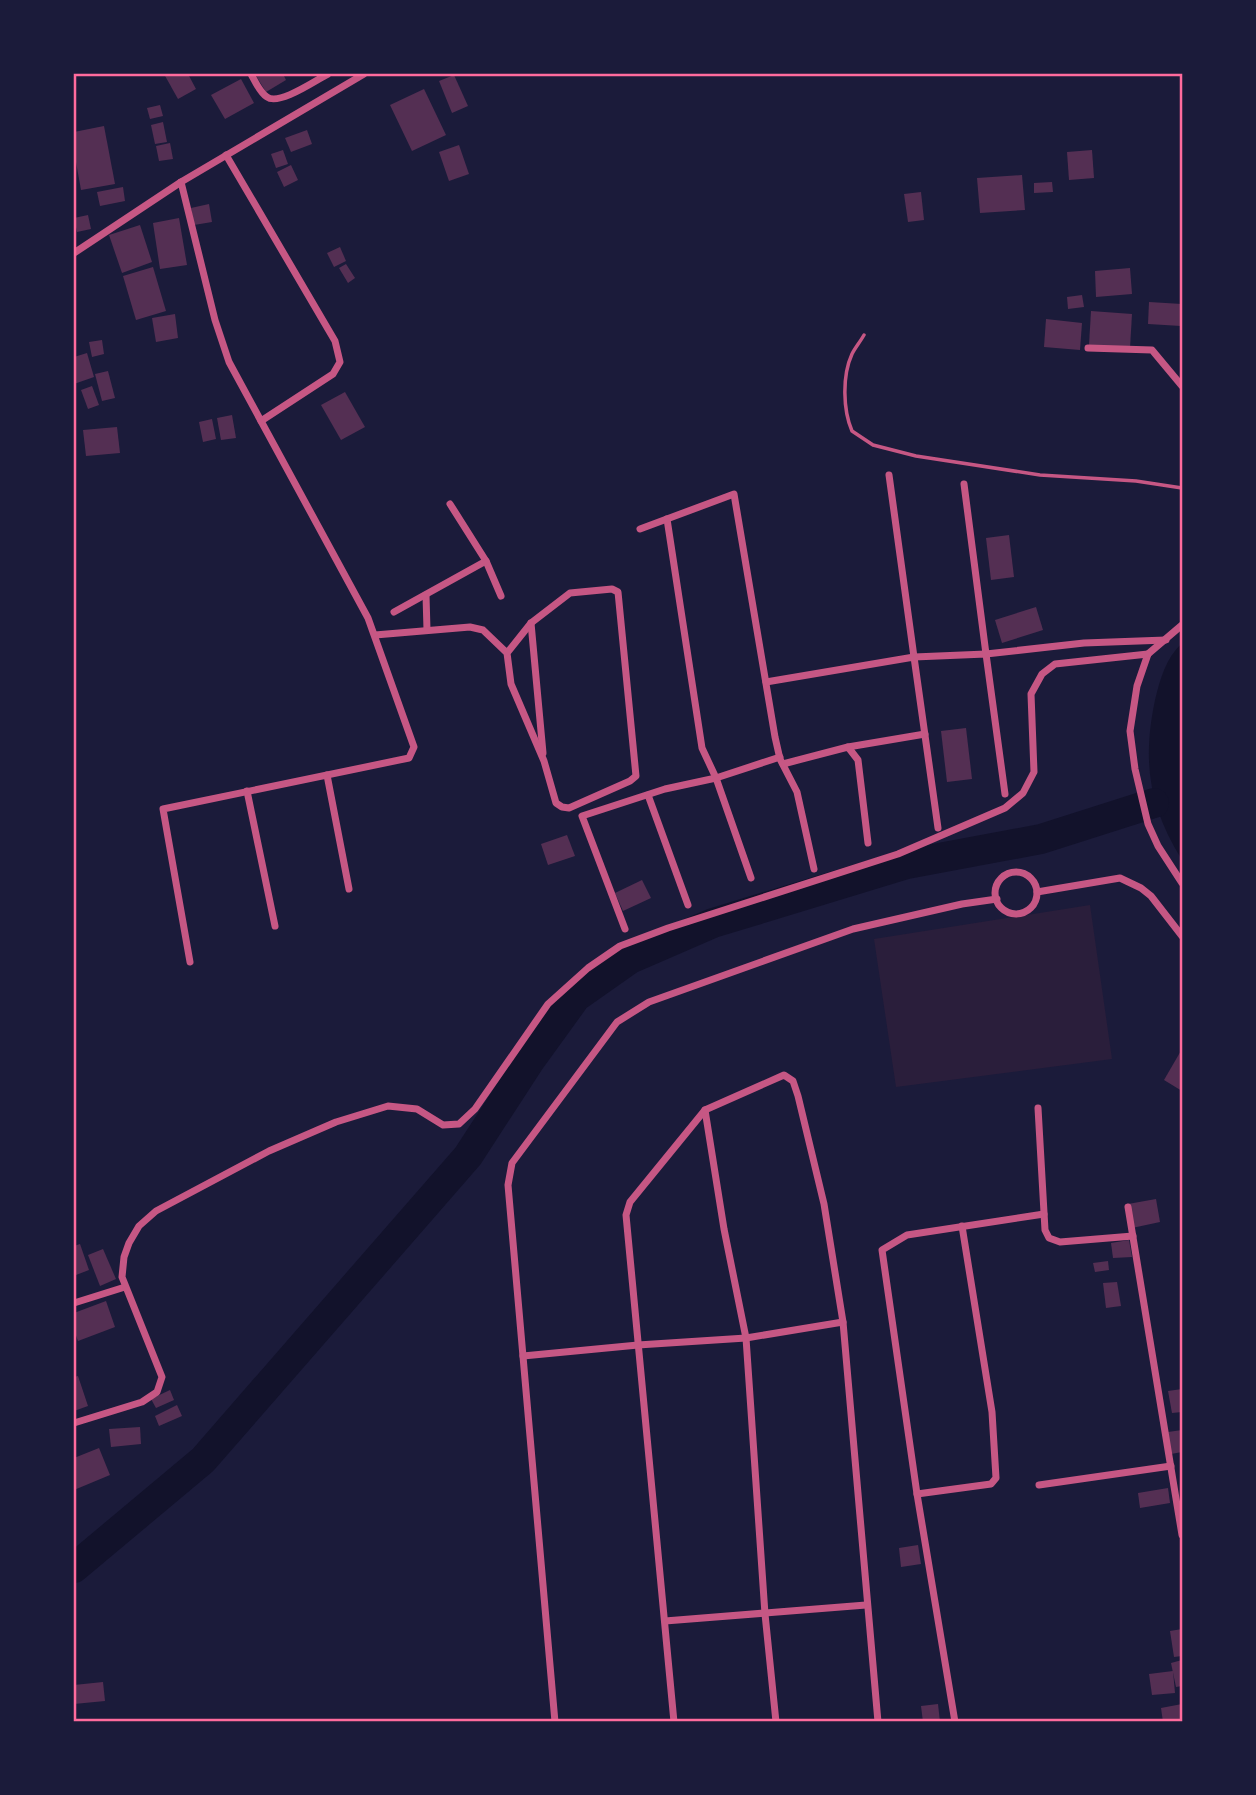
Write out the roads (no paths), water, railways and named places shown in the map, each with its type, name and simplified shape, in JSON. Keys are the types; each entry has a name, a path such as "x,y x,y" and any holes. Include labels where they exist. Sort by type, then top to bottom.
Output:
{"street":[{"path":"251,74 269,100 280,100 328,74"},
{"path":"74,253 181,182 364,74"},
{"path":"226,155 335,341 340,362 334,374 261,421"},
{"path":"181,182 215,320 229,362 368,618 414,747 409,758 163,809 190,962"},
{"path":"1088,348 1152,351 1182,386"},
{"path":"888,475 938,828"},
{"path":"964,484 1005,794"},
{"path":"640,529 734,494 781,761 797,792 814,869"},
{"path":"450,504 486,561 501,596"},
{"path":"667,519 702,748 716,778 751,878"},
{"path":"394,612 486,561"},
{"path":"375,635 470,627 483,630 507,653 512,684 544,761 556,803 562,807 569,808 636,776 618,592 612,589 570,593 531,623 507,653"},
{"path":"426,595 428,631"},
{"path":"531,623 544,761"},
{"path":"1182,625 1149,654 1137,686 1130,732 1135,769 1149,824 1158,846 1182,883"},
{"path":"766,682 915,657 1084,643 1166,640"},
{"path":"74,1423 142,1402 157,1392 163,1377 122,1276 129,1243 139,1226 156,1211 269,1151 336,1122 388,1106 417,1109 443,1125 459,1124 475,1109 548,1004 588,968 620,946 898,854 1005,808 1023,793 1034,772 1031,694 1042,674 1055,664 1149,654"},
{"path":"625,929 582,816 648,795 781,761 925,734"},
{"path":"848,747 858,760 868,844"},
{"path":"327,775 349,889"},
{"path":"247,791 275,926"},
{"path":"648,795 688,905"},
{"path":"1015,872 1033,880 1037,892 1032,907 1020,914 1006,912 996,898 999,882 1003,877 1015,872"},
{"path":"1037,892 1120,878 1151,896 1182,936"},
{"path":"555,1721 508,1185 512,1163 617,1023 649,1002 853,929 996,898"},
{"path":"674,1721 626,1215 630,1202 705,1110 784,1075 793,1081 824,1204 843,1322 878,1721"},
{"path":"1038,1108 1045,1230 1052,1241 1133,1236"},
{"path":"705,1110 724,1229 746,1339 765,1614 776,1721"},
{"path":"1128,1207 1182,1535"},
{"path":"954,1721 917,1493 882,1250 907,1235 1044,1214"},
{"path":"917,1493 983,1485 996,1478 992,1412 962,1226"},
{"path":"74,1303 125,1287"},
{"path":"523,1356 638,1345 746,1339 843,1322"},
{"path":"1039,1485 1171,1466"},
{"path":"1173,1481 1182,1480"},
{"path":"665,1621 866,1605"}],"lane":[{"path":"864,335 853,351 848,366 847,411 852,431 873,445 916,456 1017,472 1136,481 1182,488"}],"waterway":[{"path":"74,1568 203,1460 468,1156 529,1062 576,997 630,959 713,923 907,864 1041,839 1154,803"}]}
